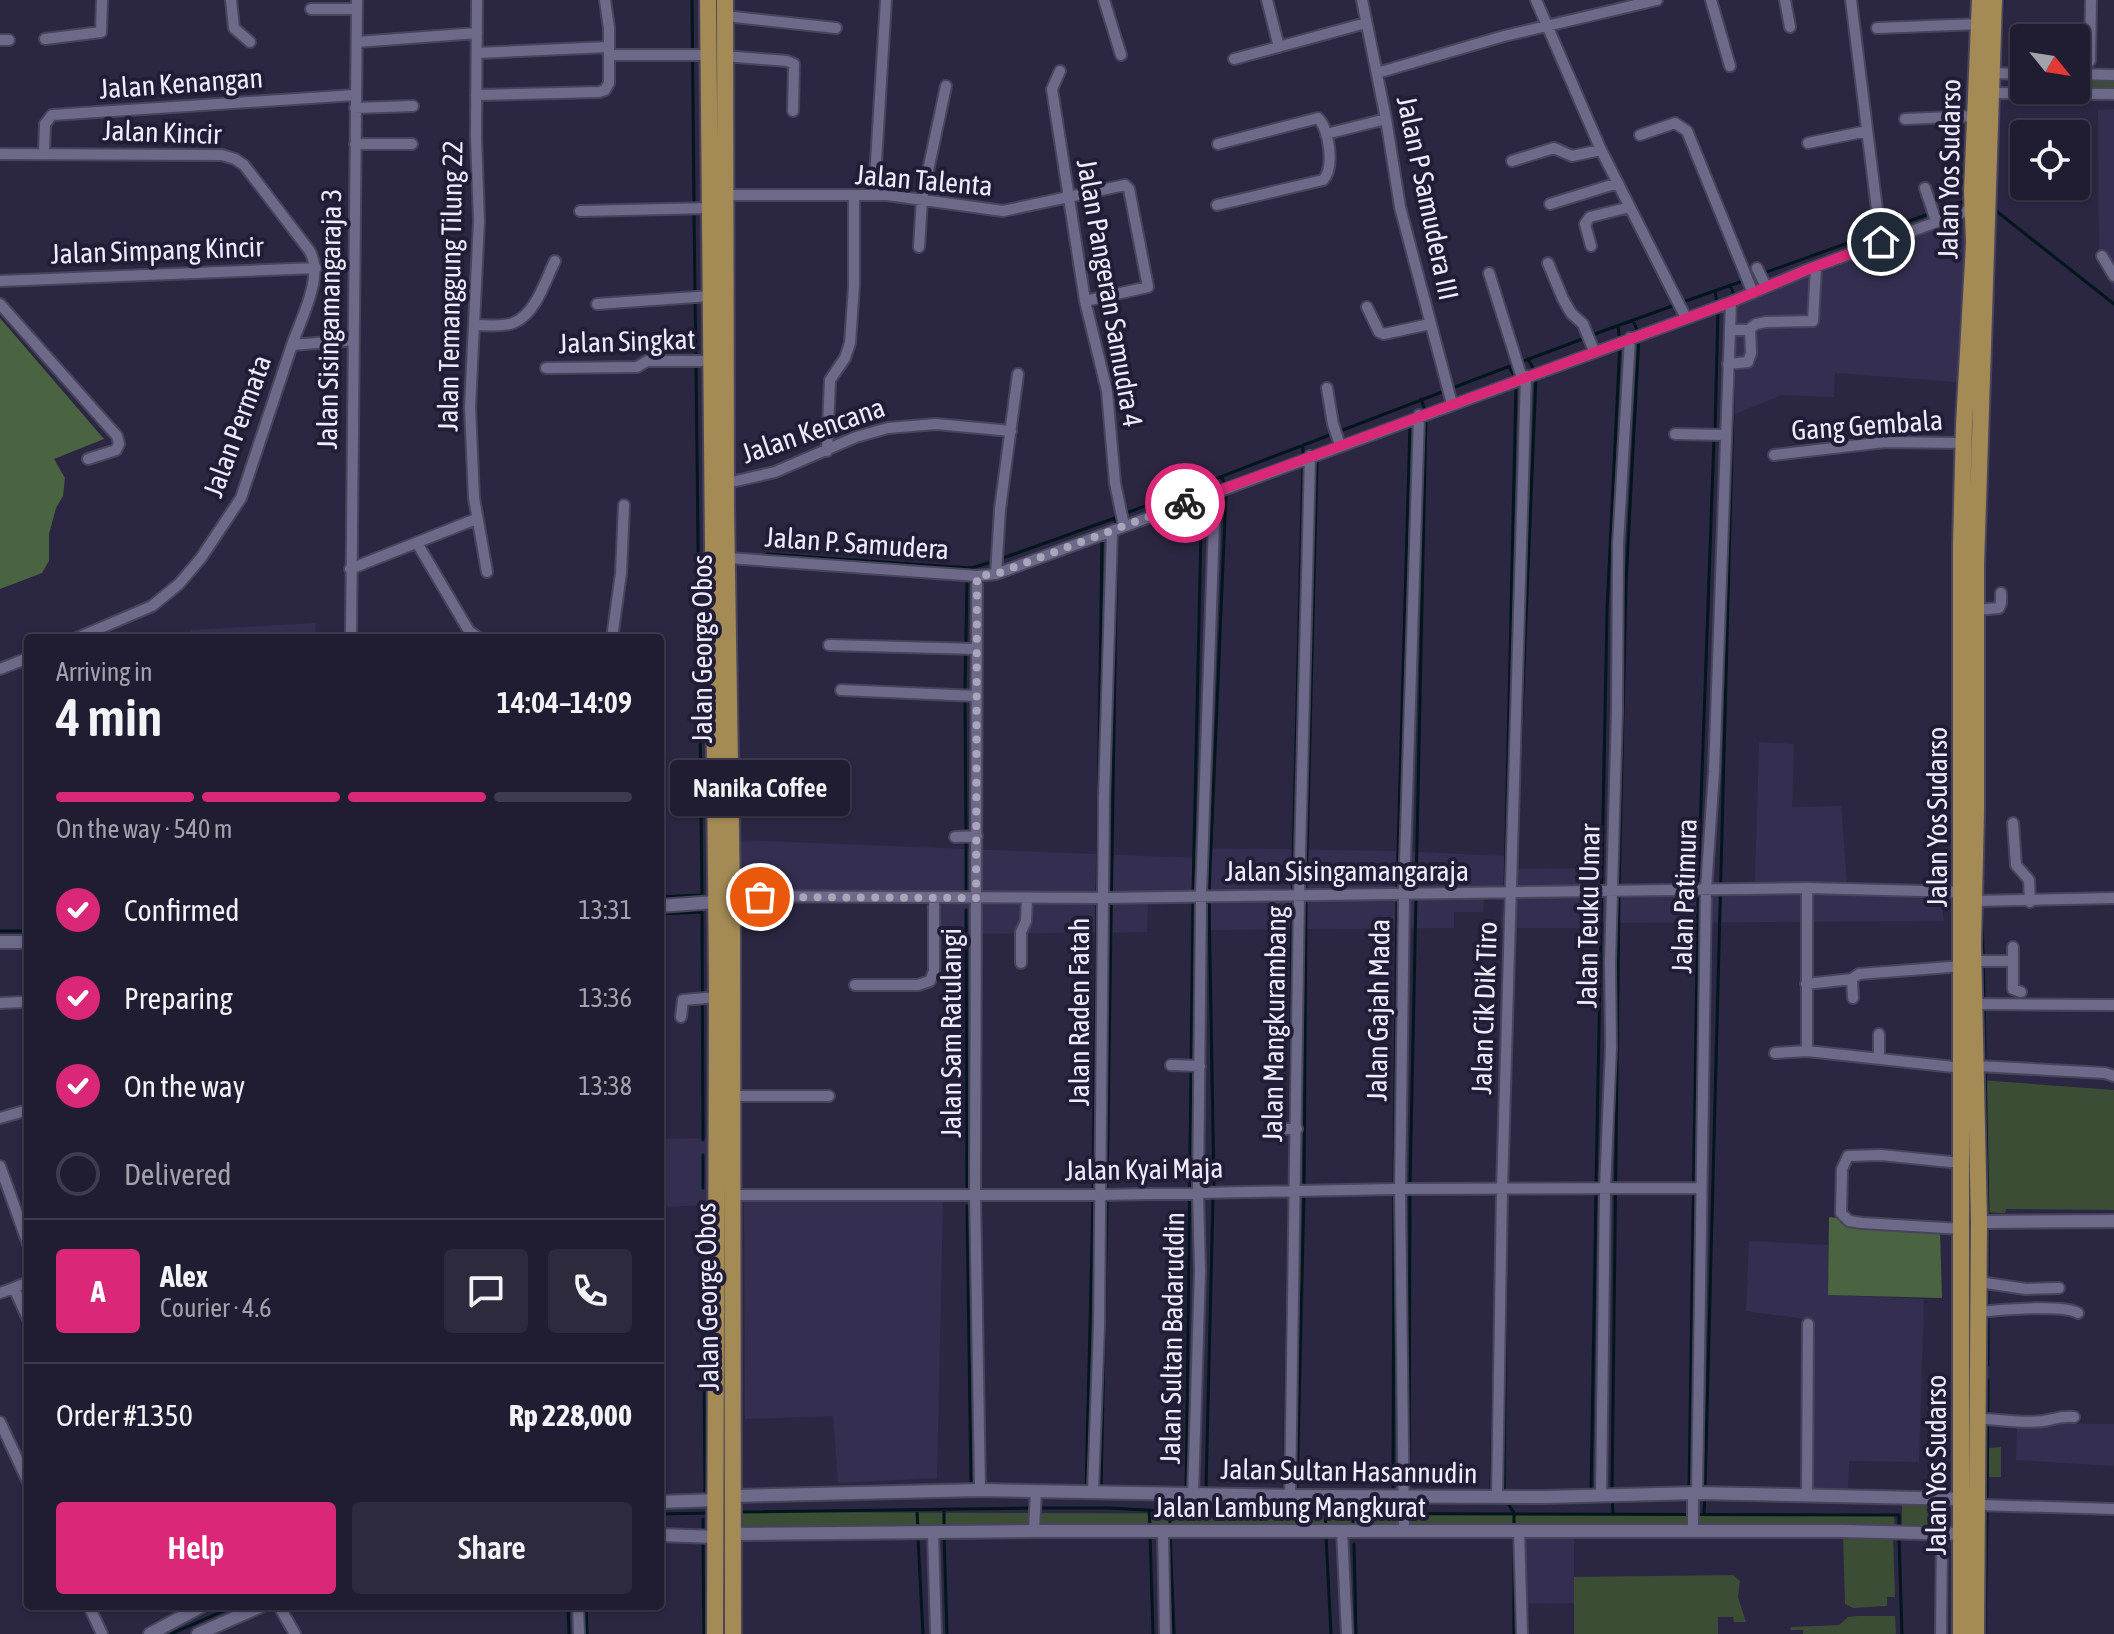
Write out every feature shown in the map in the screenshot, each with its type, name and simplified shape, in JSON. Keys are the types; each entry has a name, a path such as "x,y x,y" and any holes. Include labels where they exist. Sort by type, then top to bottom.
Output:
{"main road":[{"name":"Jalan George Obos","path":"708,0 716,34 710,361 721,707 730,775 732,896 722,989 725,1379 734,1496 733,1634"},
{"name":"Jalan Yos Sudarso","path":"1978,198 1975,116 1980,0"},
{"name":"Jalan Yos Sudarso","path":"1961,1634 1962,1534 1971,1502 1979,1419 1971,1372 1979,1312 1979,1222 1968,964 1975,899 1975,610 1969,566 1974,243 1991,73 1994,0"},
{"name":"Jalan George Obos","path":"716,34 725,8"},
{"name":"Jalan George Obos","path":"716,56 725,195 728,558 715,902 732,1096 725,1379 709,1501 716,1537"},
{"name":"Jalan Yos Sudarso","path":"1972,420 1964,443 1975,899"},
{"name":"Jalan Yos Sudarso","path":"1968,964 1975,1004 1961,1163 1971,1372 1971,1502 1976,1634"},
{"path":"715,1634 716,1537"}],"street":[{"path":"45,39 101,32 102,0"},
{"path":"231,0 234,28 250,42"},
{"name":"Jalan Temanggung Tilung 22","path":"477,0 479,221 470,407 476,519 487,572"},
{"path":"476,95 603,91 608,86 605,0"},
{"path":"874,195 886,0"},
{"path":"1104,0 1121,55"},
{"path":"1267,0 1279,47"},
{"name":"Jalan P Samudera III","path":"1362,0 1400,207 1452,404"},
{"path":"1536,0 1601,150 1686,318"},
{"path":"1377,73 1545,25 1657,0"},
{"path":"1711,0 1730,66"},
{"path":"1785,0 1790,27"},
{"path":"1851,0 1879,232"},
{"path":"2090,61 2091,0"},
{"path":"311,9 357,4"},
{"name":"Jalan Sisingamangaraja 3","path":"351,634 357,4"},
{"path":"725,8 836,28"},
{"path":"1234,59 1366,23"},
{"path":"1877,28 1979,24"},
{"path":"357,42 477,33"},
{"path":"478,53 608,51 787,61 794,64 793,111"},
{"name":"Jalan Pangeran Samudra 4","path":"1060,71 1052,89 1085,301 1107,391 1115,483 1124,526"},
{"path":"1991,73 2010,74"},
{"path":"2090,74 2114,75"},
{"path":"919,247 922,199 946,86"},
{"path":"1989,93 2114,94"},
{"name":"Jalan Kenangan","path":"44,154 45,124 52,115 355,95"},
{"path":"355,108 413,106"},
{"path":"1905,119 1975,116"},
{"path":"1217,205 1323,180 1330,167 1322,121 1314,119 1218,144"},
{"path":"1326,134 1386,119"},
{"path":"1640,135 1675,123 1687,131 1753,293"},
{"path":"1808,143 1867,131"},
{"path":"355,144 412,144"},
{"path":"1512,161 1554,148 1572,156 1601,150"},
{"name":"Jalan Kincir","path":"0,154 230,156 240,161 254,177 309,250 316,268"},
{"path":"1550,204 1618,183"},
{"name":"Jalan Talenta","path":"725,195 874,195 922,199 991,211 1017,210 1120,185 1129,189 1149,283 1145,289 1085,301"},
{"path":"1925,188 1933,212"},
{"path":"827,451 830,380 845,358 850,343 854,286 854,196"},
{"name":"Jalan P. Samudera","path":"728,558 977,576 996,574 1731,302 1753,293 1761,277 1816,267 1879,232 1978,198"},
{"path":"1591,246 1585,224 1590,217 1630,207"},
{"path":"580,211 711,208"},
{"path":"2102,256 2114,276"},
{"path":"475,325 510,324 523,317 533,305 555,261"},
{"path":"1548,263 1567,306 1585,330 1594,351"},
{"path":"1730,330 1750,329 1759,323 1813,321 1816,267"},
{"path":"316,268 292,345 353,340"},
{"name":"Jalan Simpang Kincir","path":"0,281 316,268"},
{"name":"Jalan Cik Dik Tiro","path":"1489,273 1524,377 1515,833 1502,1190 1497,1497"},
{"path":"597,304 710,296"},
{"name":"Jalan Patimura","path":"1693,1519 1706,889 1714,772 1731,302"},
{"path":"0,304 117,436 119,444 116,450 88,459"},
{"path":"1367,307 1379,332 1384,334 1430,324"},
{"path":"1728,364 1748,362 1751,353 1750,329"},
{"name":"Jalan Teuku Umar","path":"1601,1495 1618,545 1630,338"},
{"name":"Jalan Permata","path":"86,634 152,606 179,584 201,558 241,498 292,345"},
{"name":"Jalan Singkat","path":"546,368 637,367 647,361 710,361"},
{"path":"996,574 1000,509 1018,374"},
{"path":"1327,388 1340,445"},
{"name":"Jalan Gajah Mada","path":"1403,1514 1400,1190 1404,895 1419,415"},
{"name":"Jalan Kencana","path":"727,483 754,478 870,432 907,425 936,424 1011,431"},
{"path":"1675,434 1726,435"},
{"name":"Gang Gembala","path":"1774,455 1885,442 1964,443"},
{"name":"Jalan Mangkurambang","path":"1290,1496 1299,895 1310,456"},
{"name":"Jalan Sultan Badaruddin","path":"1193,1494 1200,1271 1201,895 1215,493"},
{"path":"613,634 621,573 624,505"},
{"path":"350,569 476,519"},
{"name":"Jalan Raden Fatah","path":"1093,1492 1099,1326 1105,946 1103,898 1112,531"},
{"path":"417,543 473,634"},
{"name":"Jalan Sam Ratulangi","path":"977,576 966,649 976,696 975,1194 980,1490"},
{"path":"1975,610 1999,608 2001,593"},
{"path":"829,645 966,649"},
{"path":"0,669 24,660"},
{"path":"841,690 976,696"},
{"path":"730,775 790,774"},
{"path":"2013,823 2016,865 2029,880 2030,902"},
{"path":"955,837 977,836"},
{"path":"1807,888 1807,1051"},
{"name":"Jalan Sisingamangaraja","path":"732,896 1103,898 1807,888 2030,902 2114,898"},
{"path":"855,985 918,985 930,981 934,971 934,897"},
{"path":"1021,963 1021,932 1026,921 1027,898"},
{"path":"664,906 715,902"},
{"path":"0,942 24,942"},
{"path":"2013,947 2013,989 2021,992"},
{"path":"1806,984 1852,979 1859,974 1876,972 2013,961"},
{"path":"1852,979 1853,998"},
{"path":"681,1017 683,1000 722,989"},
{"path":"0,1003 23,1002"},
{"path":"1975,1004 2114,1005"},
{"path":"1879,1034 1879,1059"},
{"path":"1775,1053 1807,1051 1970,1067 2105,1073 2114,1076"},
{"path":"1171,1065 1200,1066"},
{"path":"732,1096 829,1096"},
{"path":"0,1118 24,1111"},
{"path":"1274,1129 1297,1129"},
{"path":"1961,1163 1881,1155 1848,1156 1842,1169 1841,1213 1849,1221 1862,1223 1962,1229"},
{"path":"0,1166 24,1233"},
{"name":"Jalan Kyai Maja","path":"731,1195 1100,1195 1700,1188"},
{"path":"1979,1222 2114,1221"},
{"path":"1979,1282 2026,1289 2059,1288"},
{"path":"0,1293 24,1284"},
{"path":"14,1288 24,1310"},
{"path":"1979,1312 2067,1309 2078,1313"},
{"path":"1807,1496 1808,1324"},
{"path":"1979,1419 2044,1421 2057,1416 2074,1417"},
{"path":"1,1424 24,1473"},
{"name":"Jalan Sultan Hasannudin","path":"734,1496 980,1490 1290,1496 1403,1514 1497,1497 1695,1493 1971,1502"},
{"path":"1034,1526 1036,1491"},
{"path":"664,1502 709,1501"},
{"path":"1971,1502 2114,1509"},
{"name":"Jalan Lambung Mangkurat","path":"734,1534 1034,1526 1163,1532 1342,1531 1403,1514 1519,1531 1693,1519 1962,1534"},
{"path":"933,1531 936,1634"},
{"path":"1342,1531 1347,1634"},
{"path":"1519,1531 1522,1634"},
{"path":"1163,1532 1165,1634"},
{"path":"1941,1634 1942,1534"},
{"path":"664,1535 716,1537"},
{"path":"1942,1562 1961,1562"},
{"path":"1942,1586 1961,1587"},
{"path":"91,1610 102,1634"},
{"path":"150,1634 194,1610"},
{"path":"198,1634 252,1610"},
{"path":"281,1610 295,1634"},
{"path":"578,1610 579,1634"}],"shaded area":[{"path":"2114,109 2114,291 2099,260 2098,110"},
{"path":"1966,213 1957,382 1835,373 1834,397 1782,395 1730,416 1734,304"},
{"path":"315,623 316,634 190,634 190,630"},
{"path":"1759,742 1794,744 1792,807 1841,806 1847,883 1755,883"},
{"path":"735,840 1198,858 1198,848 1507,856 1509,869 1599,868 1598,896 1940,894 1944,921 1594,923 1593,928 1501,928 1502,898 1484,899 1483,912 1454,912 1454,928 1211,930 1211,899 1148,902 1147,932 972,934 936,931 935,893 736,893"},
{"path":"711,1138 710,1205 664,1207 664,1139"},
{"path":"943,1201 937,1478 838,1483 833,1416 745,1419 744,1202"},
{"path":"1749,1241 1828,1245 1828,1295 1924,1299 1919,1462 1849,1461 1848,1488 1810,1488 1812,1320 1746,1311"},
{"path":"2017,1423 2114,1424 2114,1466 2016,1460"},
{"path":"1521,1535 1574,1536 1574,1603 1523,1604"}],"green space":[{"path":"2114,79 2114,89 2090,89 2090,80"},
{"path":"0,318 104,439 54,459 65,478 63,496 56,508 49,534 49,561 42,573 0,589"},
{"path":"1980,1080 2114,1090 2114,1210 2006,1209 2005,1213 1981,1212"},
{"path":"1829,1217 1940,1230 1942,1298 1828,1295"},
{"path":"2001,1447 2001,1477 1989,1477 1989,1448"},
{"path":"1902,1500 1948,1500 1948,1528 1902,1528"},
{"path":"740,1512 1894,1516 1895,1529 741,1529"},
{"path":"1843,1535 1893,1536 1895,1597 1887,1597 1887,1606 1853,1608 1845,1604"},
{"path":"1733,1575 1740,1581 1738,1597 1746,1622 1734,1622 1733,1617 1718,1617 1718,1634 1574,1634 1574,1577"},
{"path":"1895,1616 1896,1634 1803,1634 1803,1630 1790,1630 1791,1627 1839,1625 1848,1617"}],"waterway":[{"path":"692,0 694,205"},
{"path":"716,30 717,0"},
{"path":"1997,148 2003,0"},
{"path":"717,41 717,65"},
{"path":"1750,278 1965,201"},
{"path":"1995,210 2114,304"},
{"path":"694,213 695,293"},
{"path":"1683,302 1743,281"},
{"path":"1730,285 1735,297"},
{"path":"1715,291 1717,303"},
{"path":"695,301 696,357"},
{"path":"1734,360 1736,304"},
{"path":"1592,335 1675,305"},
{"path":"1715,431 1718,310"},
{"path":"1619,887 1626,583 1639,335 1633,320"},
{"path":"1596,1185 1607,610 1620,342 1618,326"},
{"path":"1521,362 1585,338"},
{"path":"1528,359 1534,370"},
{"path":"664,897 702,895 696,365"},
{"path":"1129,512 1510,366"},
{"path":"1509,367 1515,377"},
{"path":"1705,1488 1734,368"},
{"path":"1519,785 1536,377"},
{"path":"1505,889 1516,384"},
{"path":"1416,889 1426,413 1421,399"},
{"path":"1397,888 1410,424"},
{"path":"1698,886 1714,438"},
{"path":"1303,445 1303,457"},
{"path":"1306,888 1317,460"},
{"path":"1290,1125 1303,465"},
{"path":"1222,477 1225,486"},
{"path":"1193,892 1202,485"},
{"path":"1209,893 1226,493"},
{"path":"1003,558 1115,518 1107,1187"},
{"path":"1093,1188 1102,539"},
{"path":"767,554 971,568 988,563"},
{"path":"965,688 967,583"},
{"path":"965,703 966,829"},
{"path":"966,844 966,895"},
{"path":"1689,1490 1698,894"},
{"path":"1612,1491 1619,895"},
{"path":"1503,997 1505,896"},
{"path":"1410,1185 1416,897"},
{"path":"1186,1492 1193,900"},
{"path":"1209,901 1214,1189"},
{"path":"1304,1187 1306,903"},
{"path":"1394,1185 1397,903"},
{"path":"966,910 967,1190"},
{"path":"1982,911 1984,1000"},
{"path":"664,914 702,912 703,1140"},
{"path":"0,931 24,931"},
{"path":"1984,1007 1988,1220"},
{"path":"1290,1133 1290,1181"},
{"path":"703,1155 703,1188"},
{"path":"1409,1493 1410,1192"},
{"path":"1393,1493 1394,1193"},
{"path":"1591,1493 1596,1193"},
{"path":"1297,1491 1304,1194"},
{"path":"1206,1489 1213,1197"},
{"path":"1101,1488 1107,1200"},
{"path":"1086,1490 1093,1202"},
{"path":"703,1203 705,1495"},
{"path":"967,1206 971,1482"},
{"path":"1284,1493 1289,1217"},
{"path":"1988,1227 1988,1280"},
{"path":"1504,1493 1506,1276"},
{"path":"1988,1287 1988,1308"},
{"path":"1491,1492 1495,1312"},
{"path":"1988,1315 1988,1365"},
{"path":"1987,1502 1988,1380"},
{"path":"1704,1512 1705,1496"},
{"path":"1203,1513 1205,1497"},
{"path":"1296,1513 1297,1498"},
{"path":"1612,1498 1613,1513"},
{"path":"1506,1500 1514,1513 1514,1526"},
{"path":"740,1512 1030,1508"},
{"path":"1038,1508 1203,1513 1899,1515 1899,1530"},
{"path":"917,1510 918,1530"},
{"path":"944,1510 944,1526"},
{"path":"1149,1510 1150,1526"},
{"path":"1985,1634 1987,1510"},
{"path":"1170,1511 1170,1526"},
{"path":"664,1514 708,1513"},
{"path":"1325,1513 1326,1529"},
{"path":"1353,1513 1353,1527"},
{"path":"725,1517 725,1634"},
{"path":"703,1519 703,1528"},
{"path":"944,1534 947,1634"},
{"path":"1150,1534 1153,1634"},
{"path":"1170,1534 1174,1634"},
{"path":"1326,1536 1331,1634"},
{"path":"918,1538 923,1634"},
{"path":"1899,1538 1902,1634"},
{"path":"1514,1541 1514,1634"},
{"path":"1354,1544 1356,1634"},
{"path":"703,1545 704,1634"},
{"path":"171,1634 225,1610"},
{"path":"568,1610 569,1634"},
{"path":"586,1610 587,1634"}],"way so far":[{"path":"760,897 976,898 977,576 996,574 1185,503"}],"place":[{"name":"Nanika Coffee","path":"760,897"}],"route":[{"path":"1185,503 1731,302 1881,242"}]}
